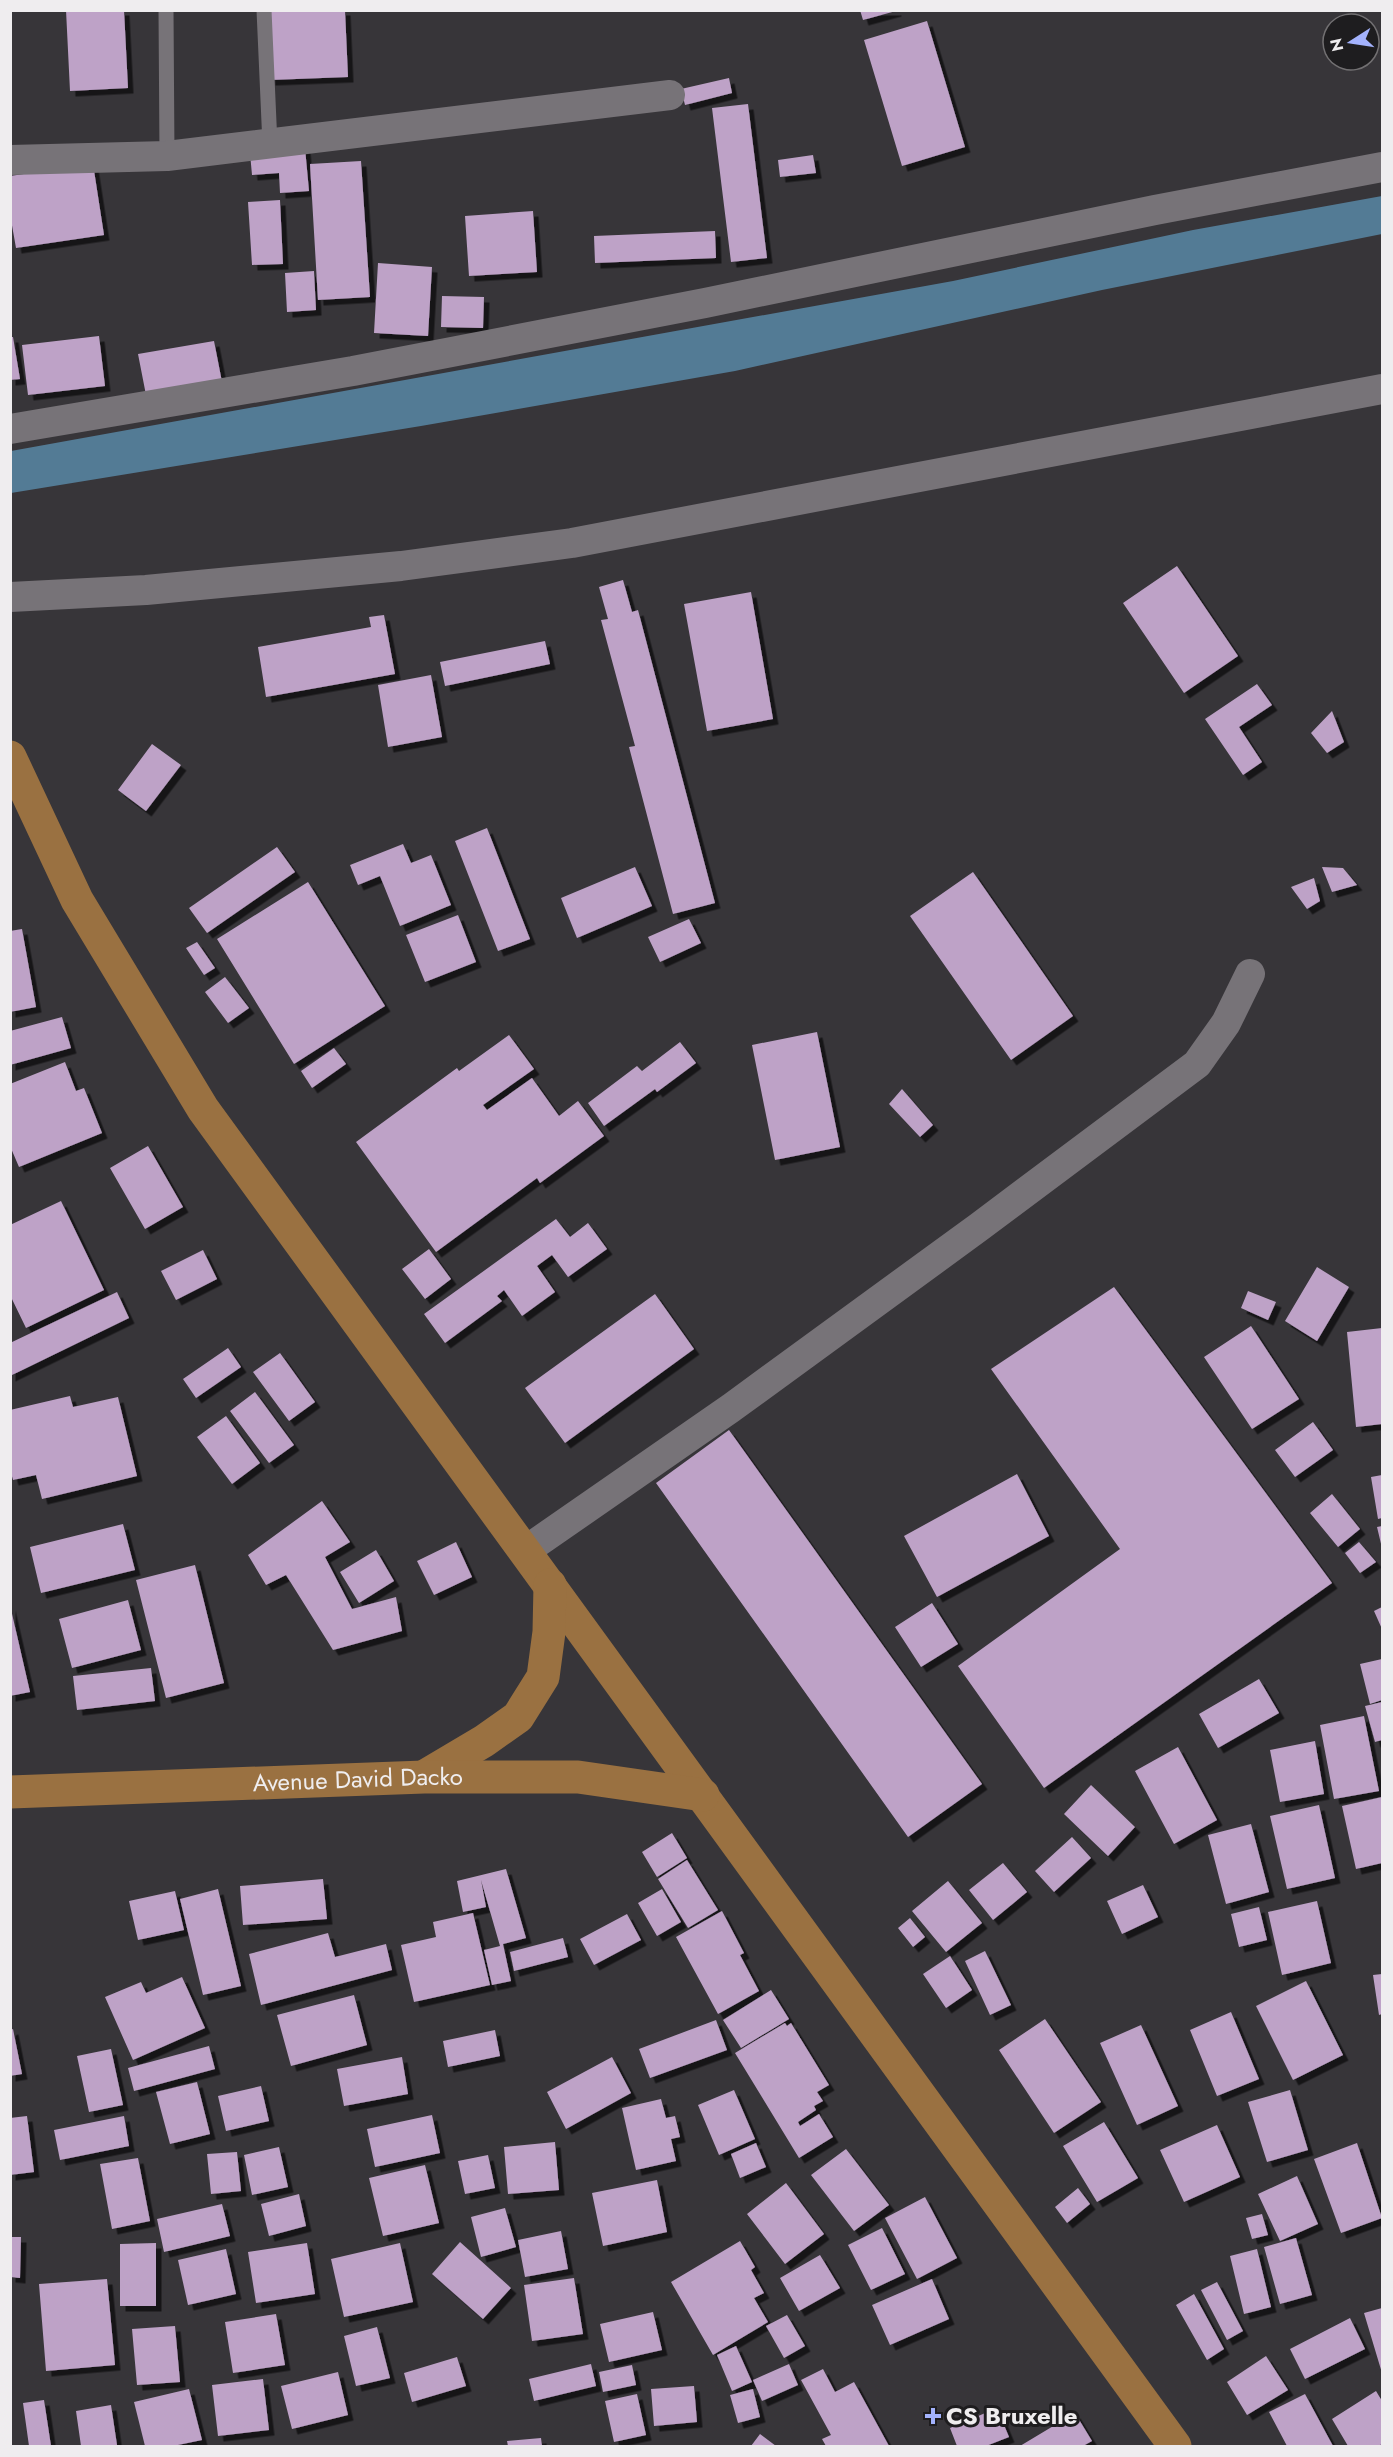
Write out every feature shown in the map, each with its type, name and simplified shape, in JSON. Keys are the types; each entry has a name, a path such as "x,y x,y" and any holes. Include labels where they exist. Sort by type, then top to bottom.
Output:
{"main road":[{"path":"10,757 77,900 203,1109 1175,2446"},
{"path":"424,1777 484,1741 518,1717 543,1677 549,1632 550,1585"},
{"name":"Avenue David Dacko","path":"10,1792 424,1777 578,1777 703,1795"}],"street":[{"path":"10,160 167,156 670,95"},
{"path":"10,429 353,371 705,303 1155,210 1383,166"},
{"path":"10,597 146,590 390,567 572,543 1383,389"},
{"path":"525,1551 741,1401 1197,1064 1226,1023 1250,974"}],"lane":[{"path":"166,10 167,156"},
{"path":"264,10 270,145"}],"water":[{"path":"1382,196 1382,234 1102,290 735,371 421,426 11,493 11,451 953,281 1193,230"}],"building":[{"path":"66,10 124,10 128,88 70,91"},
{"path":"266,10 345,10 348,77 270,80"},
{"path":"860,10 896,10 896,11 863,20"},
{"path":"927,21 965,147 902,166 864,40"},
{"path":"729,78 732,93 685,105 681,89"},
{"path":"748,104 767,258 731,262 712,108"},
{"path":"305,148 309,191 280,193 279,173 252,175 250,153"},
{"path":"813,155 816,173 780,177 778,160"},
{"path":"361,161 370,297 318,300 310,164"},
{"path":"93,164 104,235 16,248 10,214 10,176"},
{"path":"280,200 283,264 252,265 248,202"},
{"path":"533,211 537,272 469,276 465,216"},
{"path":"715,231 716,258 595,263 594,236"},
{"path":"378,263 432,267 428,336 374,333"},
{"path":"314,271 316,310 287,312 285,273"},
{"path":"442,296 484,297 483,328 441,327"},
{"path":"99,336 105,386 28,395 22,345"},
{"path":"10,337 13,337 20,379 10,380"},
{"path":"214,341 222,382 146,395 138,354"},
{"path":"1177,566 1238,656 1184,693 1123,603"},
{"path":"623,580 632,612 638,610 715,903 673,914 629,747 635,746 601,620 608,619 599,587"},
{"path":"751,592 773,719 707,731 684,604"},
{"path":"384,615 395,674 266,697 258,647 371,627 369,617"},
{"path":"545,641 550,664 445,686 440,662"},
{"path":"431,675 442,737 388,747 378,685"},
{"path":"1257,684 1272,705 1239,727 1262,762 1243,775 1205,719"},
{"path":"1332,711 1344,742 1327,753 1311,733"},
{"path":"152,744 181,765 146,811 118,790"},
{"path":"487,828 530,939 498,951 455,841"},
{"path":"403,844 411,863 431,855 451,905 400,926 380,876 358,885 350,865"},
{"path":"277,847 295,872 207,933 189,908"},
{"path":"635,867 652,906 577,938 561,898"},
{"path":"1322,867 1343,868 1357,885 1332,892"},
{"path":"973,872 1073,1016 1011,1060 910,916"},
{"path":"1314,878 1320,901 1307,909 1291,887"},
{"path":"308,882 385,1006 294,1064 217,939"},
{"path":"458,915 476,962 425,982 406,935"},
{"path":"689,919 701,943 660,962 648,937"},
{"path":"22,929 36,1007 10,1012 10,931"},
{"path":"197,942 215,968 204,975 186,948"},
{"path":"225,977 249,1008 228,1023 205,992"},
{"path":"62,1017 71,1048 10,1065 10,1031"},
{"path":"817,1032 840,1147 775,1160 752,1045"},
{"path":"509,1035 534,1069 483,1105 487,1110 532,1078 559,1116 578,1101 604,1136 540,1183 537,1178 436,1252 356,1142 457,1068 459,1071"},
{"path":"680,1042 696,1063 657,1092 655,1089 604,1126 588,1103 637,1066 642,1071"},
{"path":"334,1048 346,1064 312,1088 301,1071"},
{"path":"65,1062 76,1091 84,1088 102,1133 19,1167 10,1146 10,1084"},
{"path":"902,1089 933,1125 920,1137 889,1104"},
{"path":"148,1146 183,1207 145,1229 110,1168"},
{"path":"61,1201 104,1290 26,1328 10,1295 10,1225"},
{"path":"556,1219 570,1237 588,1223 607,1249 568,1277 552,1255 537,1266 555,1292 522,1316 504,1290 497,1296 502,1301 445,1343 424,1314"},
{"path":"429,1249 451,1279 425,1299 402,1269"},
{"path":"203,1250 217,1279 176,1300 161,1271"},
{"path":"1317,1267 1349,1287 1317,1341 1285,1321"},
{"path":"1114,1287 1332,1583 1044,1788 958,1666 1120,1549 991,1369"},
{"path":"1248,1291 1276,1302 1268,1320 1241,1308"},
{"path":"117,1292 129,1318 10,1376 10,1343"},
{"path":"655,1294 694,1349 565,1443 525,1388"},
{"path":"1251,1326 1299,1399 1252,1429 1204,1357"},
{"path":"1382,1328 1382,1424 1356,1427 1347,1332"},
{"path":"228,1348 241,1367 196,1398 183,1379"},
{"path":"280,1353 315,1402 289,1421 253,1372"},
{"path":"255,1392 294,1445 269,1463 230,1411"},
{"path":"70,1396 73,1407 118,1397 137,1476 42,1499 36,1475 13,1480 10,1469 10,1410"},
{"path":"226,1416 260,1463 232,1484 197,1437"},
{"path":"1313,1422 1333,1450 1295,1477 1275,1450"},
{"path":"729,1430 982,1784 908,1837 656,1483"},
{"path":"1017,1474 1049,1536 937,1597 904,1536"},
{"path":"1382,1475 1382,1518 1378,1519 1371,1477"},
{"path":"1332,1494 1360,1529 1338,1547 1310,1513"},
{"path":"322,1501 350,1542 325,1557 352,1609 396,1597 402,1631 333,1650 286,1575 266,1585 248,1555"},
{"path":"123,1524 135,1570 41,1593 30,1547"},
{"path":"1382,1526 1382,1548 1377,1527"},
{"path":"456,1542 472,1577 434,1595 417,1561"},
{"path":"1359,1542 1376,1562 1360,1573 1345,1553"},
{"path":"376,1550 394,1581 359,1603 340,1572"},
{"path":"195,1565 224,1683 166,1698 136,1580"},
{"path":"128,1600 141,1650 72,1668 59,1619"},
{"path":"932,1603 958,1644 921,1667 895,1627"},
{"path":"10,1605 30,1692 10,1696"},
{"path":"1382,1607 1382,1629 1374,1611"},
{"path":"1382,1659 1382,1700 1370,1704 1360,1664"},
{"path":"151,1668 155,1701 77,1710 73,1676"},
{"path":"1259,1679 1279,1713 1218,1748 1199,1714"},
{"path":"1382,1702 1382,1740 1375,1742 1365,1706"},
{"path":"1364,1716 1379,1791 1334,1799 1320,1725"},
{"path":"1315,1741 1324,1794 1280,1802 1270,1750"},
{"path":"1178,1747 1217,1820 1174,1844 1135,1771"},
{"path":"1091,1785 1135,1827 1108,1856 1064,1814"},
{"path":"1382,1797 1382,1863 1356,1869 1342,1806"},
{"path":"1319,1805 1335,1878 1287,1889 1270,1816"},
{"path":"1251,1824 1269,1892 1226,1904 1208,1835"},
{"path":"672,1833 687,1858 657,1877 642,1852"},
{"path":"1072,1837 1091,1858 1054,1892 1035,1871"},
{"path":"687,1860 718,1910 688,1928 658,1879"},
{"path":"1003,1863 1027,1892 993,1920 969,1890"},
{"path":"506,1869 526,1938 503,1944 511,1981 492,1985 484,1950 500,1946 481,1880 486,1907 463,1912 457,1881"},
{"path":"323,1879 327,1919 243,1925 240,1886"},
{"path":"948,1881 982,1923 946,1952 912,1911"},
{"path":"1143,1885 1158,1917 1122,1934 1107,1901"},
{"path":"218,1889 241,1986 203,1995 180,1899"},
{"path":"662,1889 681,1922 657,1936 638,1903"},
{"path":"175,1891 184,1930 138,1940 129,1901"},
{"path":"1317,1901 1331,1963 1282,1975 1268,1912"},
{"path":"1259,1907 1267,1940 1239,1947 1231,1914"},
{"path":"722,1911 744,1953 740,1955 759,1991 718,2014 676,1937"},
{"path":"473,1913 490,1985 414,2002 401,1945 436,1937 433,1922"},
{"path":"627,1914 641,1940 594,1965 580,1939"},
{"path":"910,1918 925,1937 913,1947 898,1928"},
{"path":"328,1933 335,1957 386,1944 392,1970 261,2005 249,1954"},
{"path":"563,1938 568,1957 514,1971 510,1952"},
{"path":"985,1951 1011,2005 990,2015 965,1961"},
{"path":"950,1956 972,1990 946,2008 923,1974"},
{"path":"1382,1974 1382,2014 1379,2015 1373,1975"},
{"path":"182,1977 205,2028 133,2060 105,1997 141,1982 146,1993"},
{"path":"1306,1981 1343,2055 1293,2080 1256,2006"},
{"path":"771,1990 789,2019 741,2048 723,2020"},
{"path":"354,1995 367,2045 291,2066 277,2015"},
{"path":"1231,2012 1259,2079 1217,2096 1190,2030"},
{"path":"1045,2019 1101,2102 1054,2133 999,2050"},
{"path":"716,2020 727,2050 650,2078 639,2049"},
{"path":"785,2023 787,2026 791,2023 829,2085 817,2092 823,2101 814,2106 816,2110 798,2122 800,2126 819,2114 833,2137 799,2158 735,2053"},
{"path":"1141,2025 1178,2106 1137,2125 1100,2043"},
{"path":"13,2029 22,2074 10,2076 10,2030"},
{"path":"495,2030 500,2056 448,2067 443,2041"},
{"path":"209,2046 215,2069 134,2091 128,2068"},
{"path":"111,2049 123,2105 89,2112 77,2056"},
{"path":"402,2057 408,2094 344,2106 337,2069"},
{"path":"612,2057 631,2093 566,2129 547,2092"},
{"path":"197,2082 210,2134 170,2144 156,2092"},
{"path":"261,2086 269,2121 226,2131 218,2096"},
{"path":"734,2090 755,2139 719,2155 698,2105"},
{"path":"1290,2090 1308,2150 1267,2162 1248,2102"},
{"path":"661,2099 666,2118 675,2116 680,2137 671,2139 676,2161 636,2170 622,2108"},
{"path":"432,2115 440,2153 375,2167 367,2129"},
{"path":"27,2116 34,2172 10,2175 10,2118"},
{"path":"124,2116 129,2146 60,2160 54,2130"},
{"path":"1104,2122 1138,2178 1097,2202 1063,2146"},
{"path":"1217,2125 1240,2177 1184,2202 1160,2150"},
{"path":"555,2142 559,2190 508,2194 504,2147"},
{"path":"756,2143 766,2167 740,2178 731,2154"},
{"path":"1357,2143 1382,2218 1341,2233 1314,2159"},
{"path":"279,2147 288,2187 252,2195 244,2155"},
{"path":"846,2149 889,2205 854,2231 811,2175"},
{"path":"237,2152 241,2191 211,2194 207,2154"},
{"path":"488,2155 495,2188 465,2194 458,2161"},
{"path":"138,2158 150,2221 112,2229 100,2164"},
{"path":"425,2165 439,2223 383,2236 369,2178"},
{"path":"1297,2176 1318,2224 1280,2241 1258,2194"},
{"path":"657,2180 667,2232 603,2246 592,2193"},
{"path":"786,2183 824,2234 785,2264 747,2214"},
{"path":"1078,2188 1090,2204 1067,2223 1055,2207"},
{"path":"299,2194 306,2226 269,2236 261,2204"},
{"path":"925,2197 957,2258 917,2279 885,2218"},
{"path":"222,2204 230,2236 164,2252 157,2219"},
{"path":"505,2208 516,2247 481,2257 471,2217"},
{"path":"1262,2214 1268,2235 1252,2239 1246,2218"},
{"path":"882,2228 905,2274 871,2290 848,2245"},
{"path":"561,2231 568,2269 525,2277 518,2240"},
{"path":"10,2237 21,2237 20,2278 10,2277"},
{"path":"1296,2238 1312,2295 1280,2304 1264,2247"},
{"path":"740,2241 755,2267 751,2270 764,2293 754,2298 768,2322 713,2355 671,2282"},
{"path":"460,2242 511,2288 483,2319 432,2274"},
{"path":"156,2243 156,2306 120,2306 120,2244"},
{"path":"307,2243 315,2294 256,2303 248,2252"},
{"path":"400,2243 413,2302 344,2317 331,2259"},
{"path":"226,2249 236,2294 188,2305 178,2260"},
{"path":"1257,2249 1271,2307 1244,2314 1230,2256"},
{"path":"820,2255 840,2288 799,2311 780,2278"},
{"path":"574,2278 583,2334 532,2341 524,2285"},
{"path":"107,2279 115,2365 46,2371 39,2284"},
{"path":"932,2279 949,2319 890,2345 872,2305"},
{"path":"1217,2282 1243,2331 1227,2340 1201,2290"},
{"path":"1194,2294 1224,2349 1207,2360 1176,2305"},
{"path":"1382,2308 1382,2373 1364,2313"},
{"path":"653,2312 662,2350 609,2362 600,2324"},
{"path":"276,2314 285,2365 233,2373 225,2322"},
{"path":"787,2315 805,2346 784,2358 766,2326"},
{"path":"1350,2318 1365,2349 1305,2379 1290,2349"},
{"path":"175,2326 180,2382 137,2385 132,2329"},
{"path":"377,2327 390,2378 356,2386 344,2336"},
{"path":"736,2346 752,2382 732,2391 717,2355"},
{"path":"1266,2356 1288,2390 1247,2415 1227,2382"},
{"path":"457,2357 466,2386 412,2402 404,2373"},
{"path":"591,2364 596,2386 534,2401 529,2379"},
{"path":"789,2364 798,2385 762,2401 753,2380"},
{"path":"632,2365 636,2385 603,2392 599,2372"},
{"path":"823,2369 835,2392 854,2382 889,2446 826,2446 822,2439 831,2435 801,2380"},
{"path":"338,2372 348,2415 292,2429 281,2386"},
{"path":"263,2379 269,2430 218,2436 212,2385"},
{"path":"694,2386 697,2422 654,2426 651,2389"},
{"path":"189,2389 202,2440 173,2446 145,2446 134,2402"},
{"path":"753,2389 760,2417 738,2423 730,2395"},
{"path":"1376,2391 1382,2401 1382,2444 1348,2446 1332,2419"},
{"path":"637,2394 646,2435 614,2442 605,2401"},
{"path":"1305,2394 1333,2446 1287,2446 1269,2412"},
{"path":"44,2400 51,2446 29,2446 23,2403"},
{"path":"111,2405 117,2445 81,2446 76,2411"},
{"path":"997,2408 1009,2437 986,2446 957,2446 950,2428"},
{"path":"1075,2413 1092,2441 1083,2446 1020,2446"},
{"path":"760,2434 776,2446 751,2446"},
{"path":"541,2438 542,2446 508,2446 507,2441"}],"place":[{"name":"CS Bruxelle","path":"933,2416"}]}
